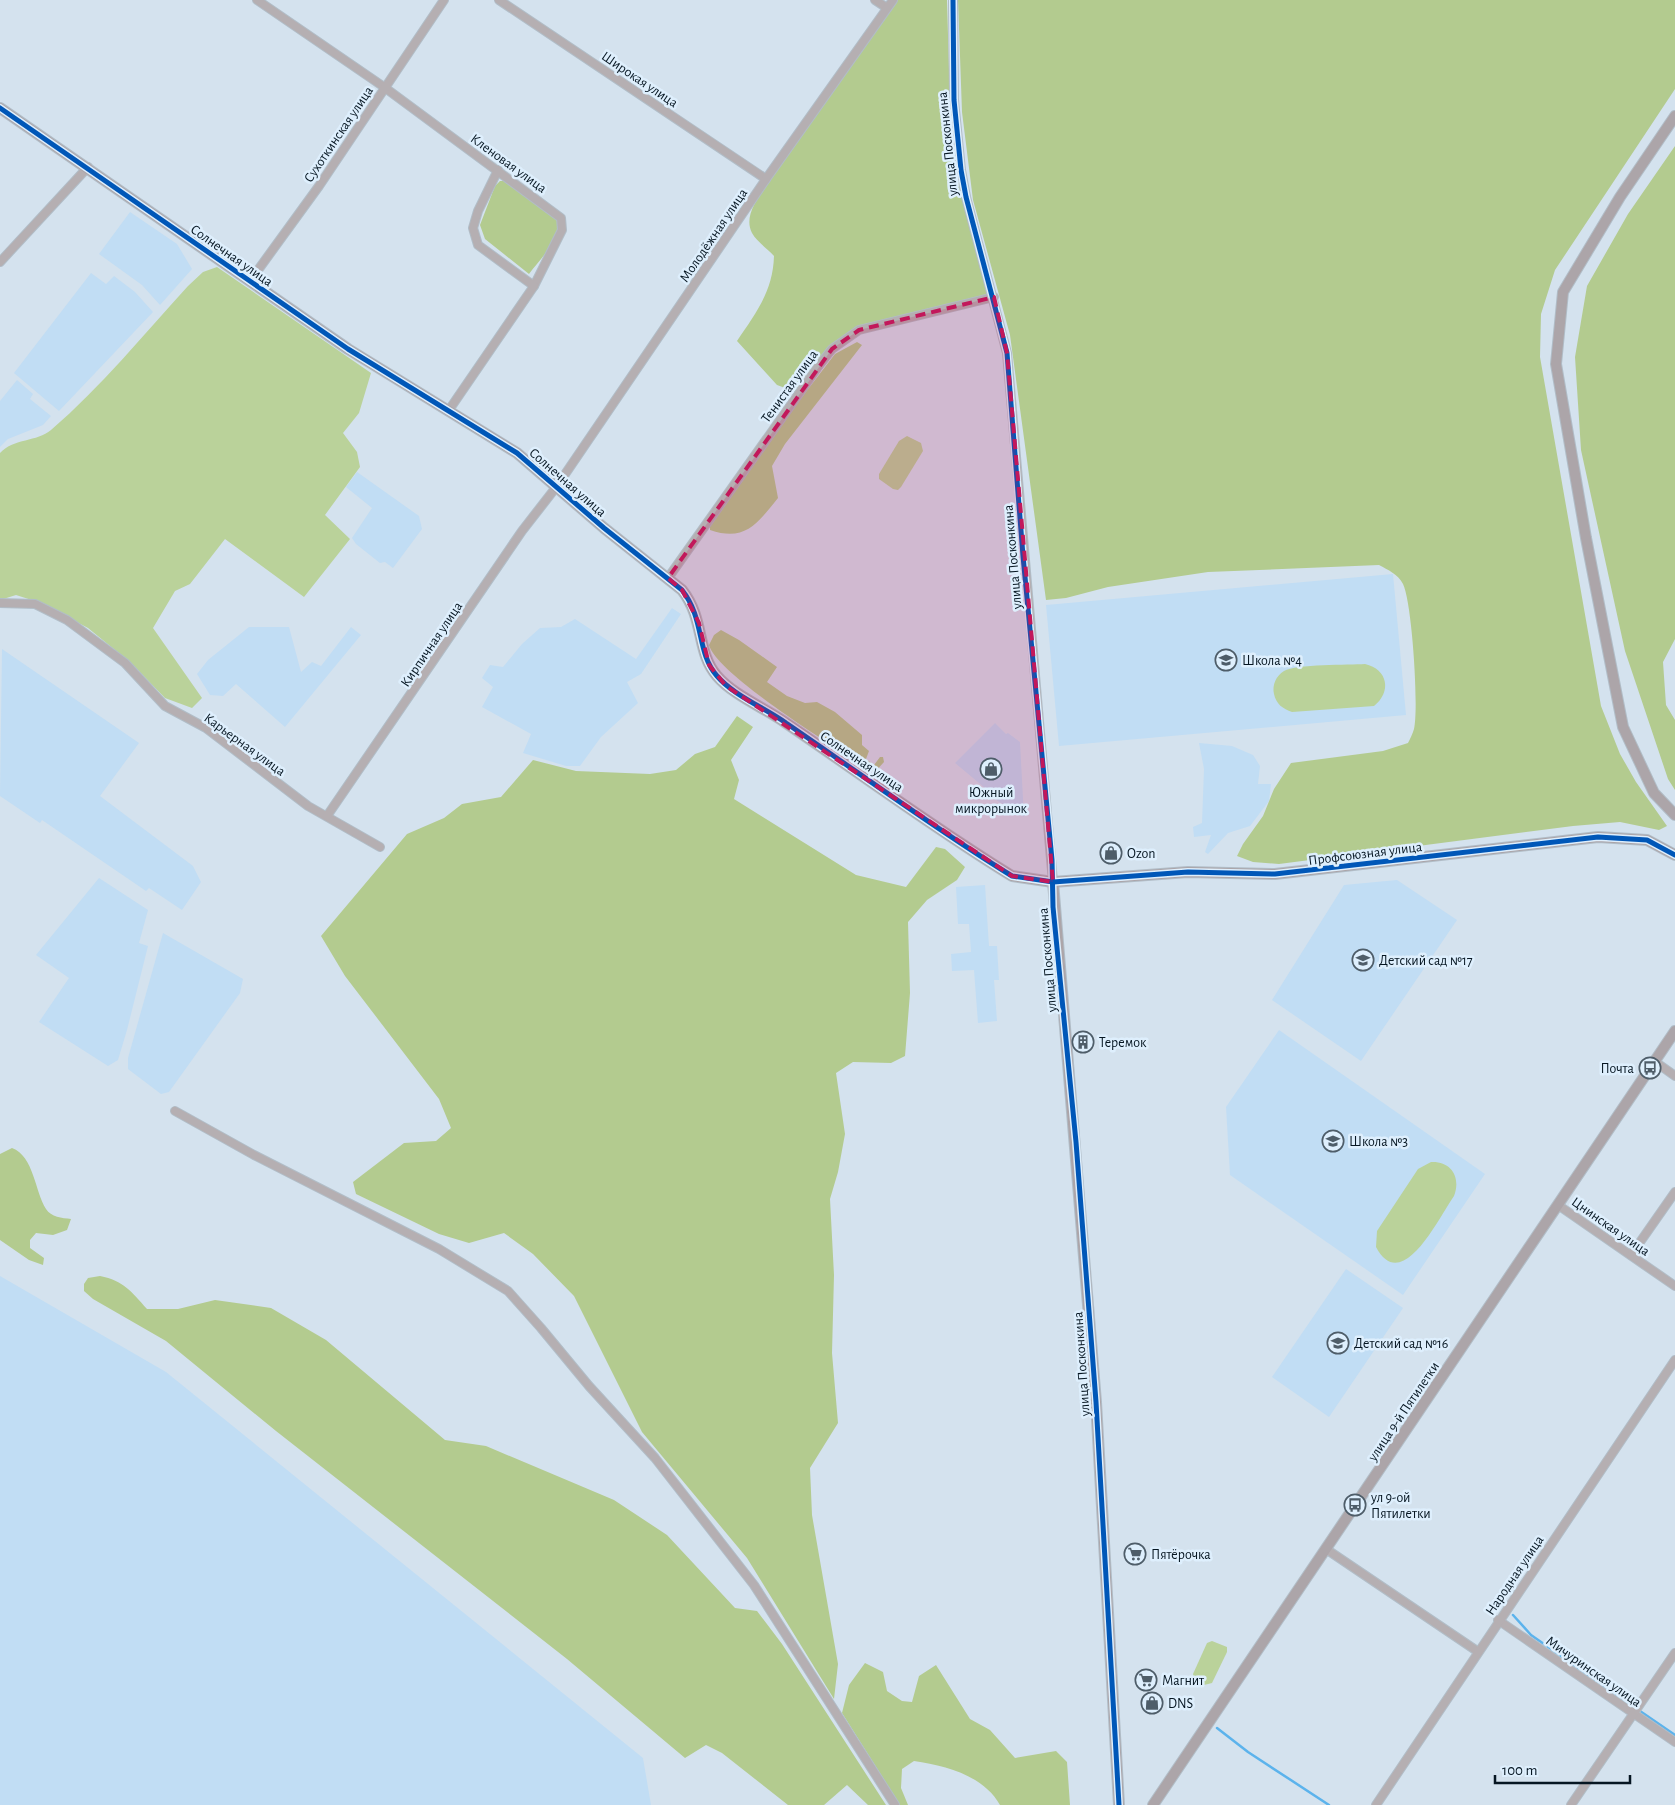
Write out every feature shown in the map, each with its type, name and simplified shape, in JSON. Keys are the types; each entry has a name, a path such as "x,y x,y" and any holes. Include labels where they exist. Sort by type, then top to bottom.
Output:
{"street":[{"name":"Кленовая улица","path":"257,0 384,87 560,218 562,230 534,286 448,410"},
{"name":"Сухоткинская улица","path":"250,281 319,186 444,0"},
{"name":"Широкая улица","path":"499,0 766,179"},
{"path":"875,0 888,8"},
{"name":"Молодёжная улица","path":"557,486 766,179 893,0"},
{"name":"улица Посконкина","path":"953,0 954,100 961,170 966,197 994,297 1007,353 1096,1402 1119,1805"},
{"name":"Солнечная улица","path":"0,108 88,167 348,349 517,453 604,528 668,578 689,599 699,623 706,659 712,671 726,686 762,707 1012,876 1052,882"},
{"path":"1675,116 1620,196 1563,292 1556,364 1586,538 1623,727 1654,793 1675,815"},
{"path":"0,262 88,167"},
{"path":"498,170 478,211 473,228 478,245 534,286"},
{"name":"Тенистая улица","path":"668,578 817,368 843,339 859,330 994,297"},
{"name":"Кирпичная улица","path":"327,816 522,531 557,486"},
{"name":"Карьерная улица","path":"0,603 35,604 67,620 125,663 165,706 206,728 308,806 380,847"},
{"name":"Профсоюзная улица","path":"1052,882 1201,871 1238,875 1275,874 1598,837 1648,840 1675,855"},
{"name":"улица 9-й Пятилетки","path":"1154,1805 1675,1031"},
{"path":"1654,1062 1675,1076"},
{"path":"175,1111 254,1155 439,1249 508,1292 589,1386 655,1458 754,1585 895,1805"},
{"path":"1631,1255 1675,1192"},
{"name":"Цнинская улица","path":"1558,1205 1675,1286"},
{"name":"Народная улица","path":"1376,1805 1477,1651 1675,1360"},
{"path":"1326,1549 1477,1651"},
{"name":"Мичуринская улица","path":"1498,1620 1675,1742"},
{"path":"1571,1805 1675,1653"}],"highlighted area":[{"path":"994,297 1007,353 1053,882 1012,876 726,686 709,665 699,623 682,590 668,578 832,349 859,330"}],"shaded area":[{"path":"130,212 177,244 192,269 160,305 142,285 99,254"},
{"path":"91,273 106,284 114,276 135,292 153,312 59,411 14,373"},
{"path":"17,380 33,394 30,399 51,416 43,425 8,439 0,447 0,401"},
{"path":"357,472 419,516 422,529 393,568 385,562 380,563 356,544 352,538 372,508 346,487"},
{"name":"Школа №4","path":"1393,574 1406,715 1059,746 1046,605"},
{"path":"672,608 681,614 641,674 627,682 638,703 601,737 580,766 566,766 523,753 531,734 482,707 493,687 482,678 490,665 503,667 522,644 540,628 561,627 575,619 636,659"},
{"path":"249,627 289,627 301,672 312,662 321,666 351,627 361,635 285,727 236,684 223,696 210,695 197,674 208,660"},
{"path":"2,649 139,743 100,796 193,866 201,882 182,910 149,888 146,891 42,820 40,823 0,796"},
{"name":"Южный микрорынок","path":"995,723 1006,734 1008,733 1020,742 1024,817 983,792 985,788 955,763"},
{"path":"1199,743 1232,746 1253,755 1260,766 1258,784 1271,784 1269,801 1250,826 1228,833 1208,854 1205,852 1211,835 1194,837 1193,827 1202,823 1204,769"},
{"path":"99,878 148,910 139,943 148,946 127,1030 118,1060 108,1066 39,1022 69,978 36,955"},
{"name":"Детский сад №17","path":"1397,880 1457,920 1361,1061 1272,1000 1344,885"},
{"path":"985,885 989,946 997,946 999,980 994,980 997,1021 978,1023 974,970 952,971 951,954 971,952 969,924 958,924 956,887"},
{"path":"163,933 243,979 240,993 169,1092 161,1094 128,1069 128,1058"},
{"name":"Школа №3","path":"1279,1030 1485,1174 1403,1295 1230,1175 1226,1107"},
{"name":"Детский сад №16","path":"1346,1269 1403,1308 1329,1417 1272,1377"},
{"path":"0,1276 166,1372 643,1758 651,1805 0,1805"}],"green space":[{"path":"898,0 947,0 950,105 957,170 988,299 859,330 843,339 799,393 777,385 737,341 751,321 767,291 773,269 774,256 752,233 749,220 753,206 761,194"},
{"path":"958,0 1675,0 1675,89 1555,270 1541,314 1540,357 1601,706 1620,754 1636,782 1667,826 1659,830 1620,822 1573,826 1279,864 1253,862 1237,856 1243,844 1263,816 1274,789 1291,763 1383,751 1408,743 1414,729 1416,700 1412,632 1403,584 1396,575 1379,565 1208,572 1108,587 1066,598 1046,600 1010,335 973,200 962,112"},
{"path":"1675,146 1675,639 1663,662 1666,705 1675,720 1675,790 1668,779 1625,651 1581,450 1575,357 1587,286 1628,214"},
{"path":"500,181 505,181 557,219 557,234 529,274 485,239 480,225 495,186"},
{"path":"217,267 371,373 359,413 343,433 357,452 360,467 325,515 350,539 304,597 225,539 190,584 175,591 153,628 202,698 192,708 165,698 131,663 88,628 41,603 16,595 0,600 0,453 12,445 39,437 51,430 105,378 188,286 203,272"},
{"path":"857,342 862,345 785,444 772,466 778,498 756,523 741,532 732,534 710,530 710,525 782,423 835,354"},
{"path":"907,436 921,443 923,451 901,487 898,490 893,489 879,479 879,474 899,441"},
{"path":"721,630 739,640 777,667 767,682 787,696 805,703 817,702 835,712 862,735 862,745 869,751 866,759 874,765 880,757 883,757 884,762 874,773 756,693 717,658 709,645 714,635"},
{"path":"1365,664 1379,671 1385,682 1383,694 1374,706 1292,712 1280,706 1276,701 1274,684 1279,675 1284,671 1299,667"},
{"path":"737,716 753,727 731,760 739,780 734,799 856,875 906,887 936,847 945,849 965,867 957,880 927,900 908,922 910,993 905,1056 891,1063 853,1062 836,1073 845,1134 838,1172 830,1199 834,1275 832,1353 838,1423 810,1468 812,1515 838,1664 834,1699 747,1558 642,1432 574,1296 533,1254 504,1233 469,1243 439,1234 356,1194 353,1182 404,1143 436,1141 451,1128 439,1099 345,976 321,936 407,834 444,818 462,804 501,797 533,760 576,771 650,774 676,770 695,754 715,747"},
{"path":"12,1148 19,1152 30,1166 42,1202 48,1212 57,1217 71,1219 67,1230 53,1235 36,1233 30,1240 30,1248 44,1258 43,1265 29,1260 0,1240 0,1154"},
{"path":"1431,1162 1444,1164 1453,1172 1456,1183 1454,1196 1419,1248 1408,1258 1397,1263 1386,1260 1376,1247 1377,1231 1418,1169"},
{"path":"100,1276 121,1284 147,1309 178,1309 215,1300 271,1308 326,1340 445,1440 486,1446 614,1500 667,1535 735,1608 757,1611 782,1644 886,1805 868,1805 847,1785 824,1805 788,1805 722,1753 706,1745 685,1758 567,1659 276,1431 166,1341 93,1299 84,1291 84,1284 88,1278"},
{"path":"1212,1641 1227,1647 1227,1652 1212,1683 1204,1685 1194,1679 1193,1674 1207,1643"},
{"path":"865,1663 883,1672 887,1691 902,1701 912,1702 919,1676 936,1665 970,1719 990,1730 1015,1758 1056,1751 1067,1762 1070,1805 1000,1805 984,1786 974,1779 951,1769 914,1761 902,1769 901,1788 908,1805 900,1805 842,1713 849,1685"}],"waterway":[{"path":"1513,1615 1531,1635 1630,1704"},
{"path":"1640,1711 1675,1735"},
{"path":"1217,1728 1248,1752 1329,1805"}],"cycle path":[{"path":"953,0 954,100 961,170 966,197 1007,353 1023,556 1052,860 1053,907 1076,1142 1096,1402 1119,1805"},
{"path":"0,108 348,349 517,453 604,528 682,590 694,612 710,667 724,683 740,695 778,717 898,801 1012,876 1053,882 1188,872 1275,874 1598,837 1647,840 1675,855"}],"place":[{"name":"Школа №4","path":"1226,660"},
{"name":"Южный микрорынок","path":"991,769"},
{"name":"Ozon","path":"1111,853"},
{"name":"Детский сад №17","path":"1363,960"},
{"name":"Теремок","path":"1083,1042"},
{"name":"Почта","path":"1650,1068"},
{"name":"Школа №3","path":"1333,1141"},
{"name":"Детский сад №16","path":"1338,1343"},
{"name":"ул 9-ой Пятилетки","path":"1355,1505"},
{"name":"Пятёрочка","path":"1135,1554"},
{"name":"Магнит","path":"1146,1680"},
{"name":"DNS","path":"1152,1703"}]}
